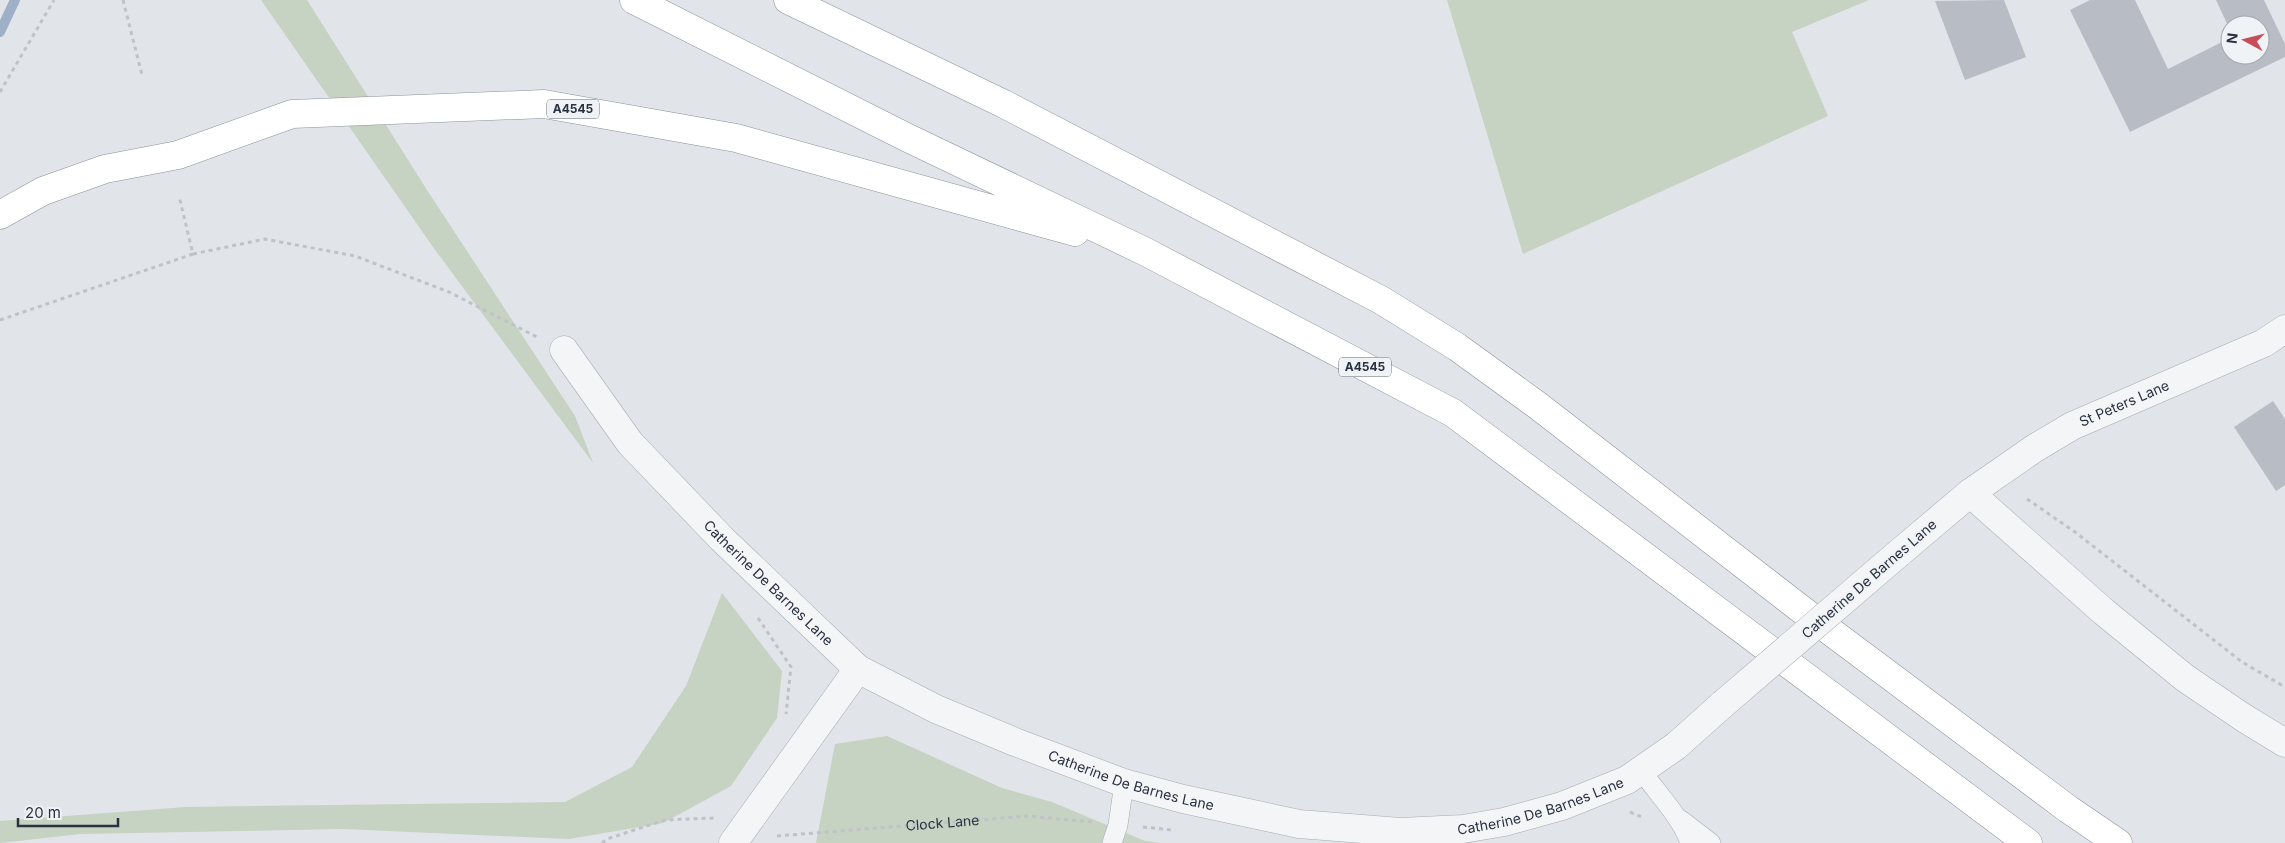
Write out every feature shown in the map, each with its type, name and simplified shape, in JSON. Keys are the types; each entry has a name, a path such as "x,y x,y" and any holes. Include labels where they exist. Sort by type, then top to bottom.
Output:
{"highway":[{"name":"A4545","path":"634,0 908,138 1146,252 1453,413 2028,843"},
{"path":"788,0 1004,104 1372,295 1457,347 1537,405 1814,619 2060,803 2118,843"},
{"name":"A4545","path":"0,215 43,191 105,169 178,155 292,114 544,104 736,138 1146,252"}],"street":[{"name":"St Peters Lane","path":"1970,494 2034,448 2072,426 2264,343 2285,329"},
{"name":"Catherine De Barnes Lane","path":"564,350 630,443 722,539 858,669 936,709 1015,742 1124,783 1183,799 1299,824 1400,832 1463,829 1504,822 1562,806 1627,780 1676,746 1970,494"},
{"path":"1970,494 2104,612 2185,678 2285,743"},
{"path":"748,836 858,669"}],"lane":[{"path":"1640,770 1678,818 1690,843"},
{"path":"1112,843 1118,825 1124,783"},
{"path":"1678,818 1711,843"}],"path":[{"path":"0,92 54,0"},
{"path":"123,0 142,74"},
{"path":"179,196 193,254"},
{"path":"0,320 193,254 265,239 355,256 449,292 564,350"},
{"path":"2026,499 2075,532 2242,662 2285,687"},
{"path":"757,618 791,667 786,715"},
{"path":"602,843 607,839 665,820 712,817 720,812"},
{"name":"Clock Lane","path":"748,836 1028,816 1118,825"},
{"path":"712,817 748,836"}],"green space":[{"path":"261,0 307,0 427,190 575,416 593,463 433,247"},
{"path":"1447,0 1869,0 1792,32 1828,116 1523,254"},
{"path":"722,593 782,671 777,718 731,786 663,823 569,839 344,829 80,834 0,843 0,821 186,807 565,802 632,767 686,686"},
{"path":"887,736 1002,788 1052,802 1145,841 1160,843 816,843 835,744"}],"building":[{"path":"2004,0 2026,57 1965,80 1935,1"},
{"path":"2090,0 2135,0 2168,69 2220,43 2220,65 2268,65 2130,132 2070,10"},
{"path":"2216,0 2264,0 2285,44 2285,57 2270,64 2270,15 2223,15"},
{"path":"2273,401 2285,419 2285,485 2276,491 2234,427"}],"waterway":[{"path":"0,32 15,0"}]}
